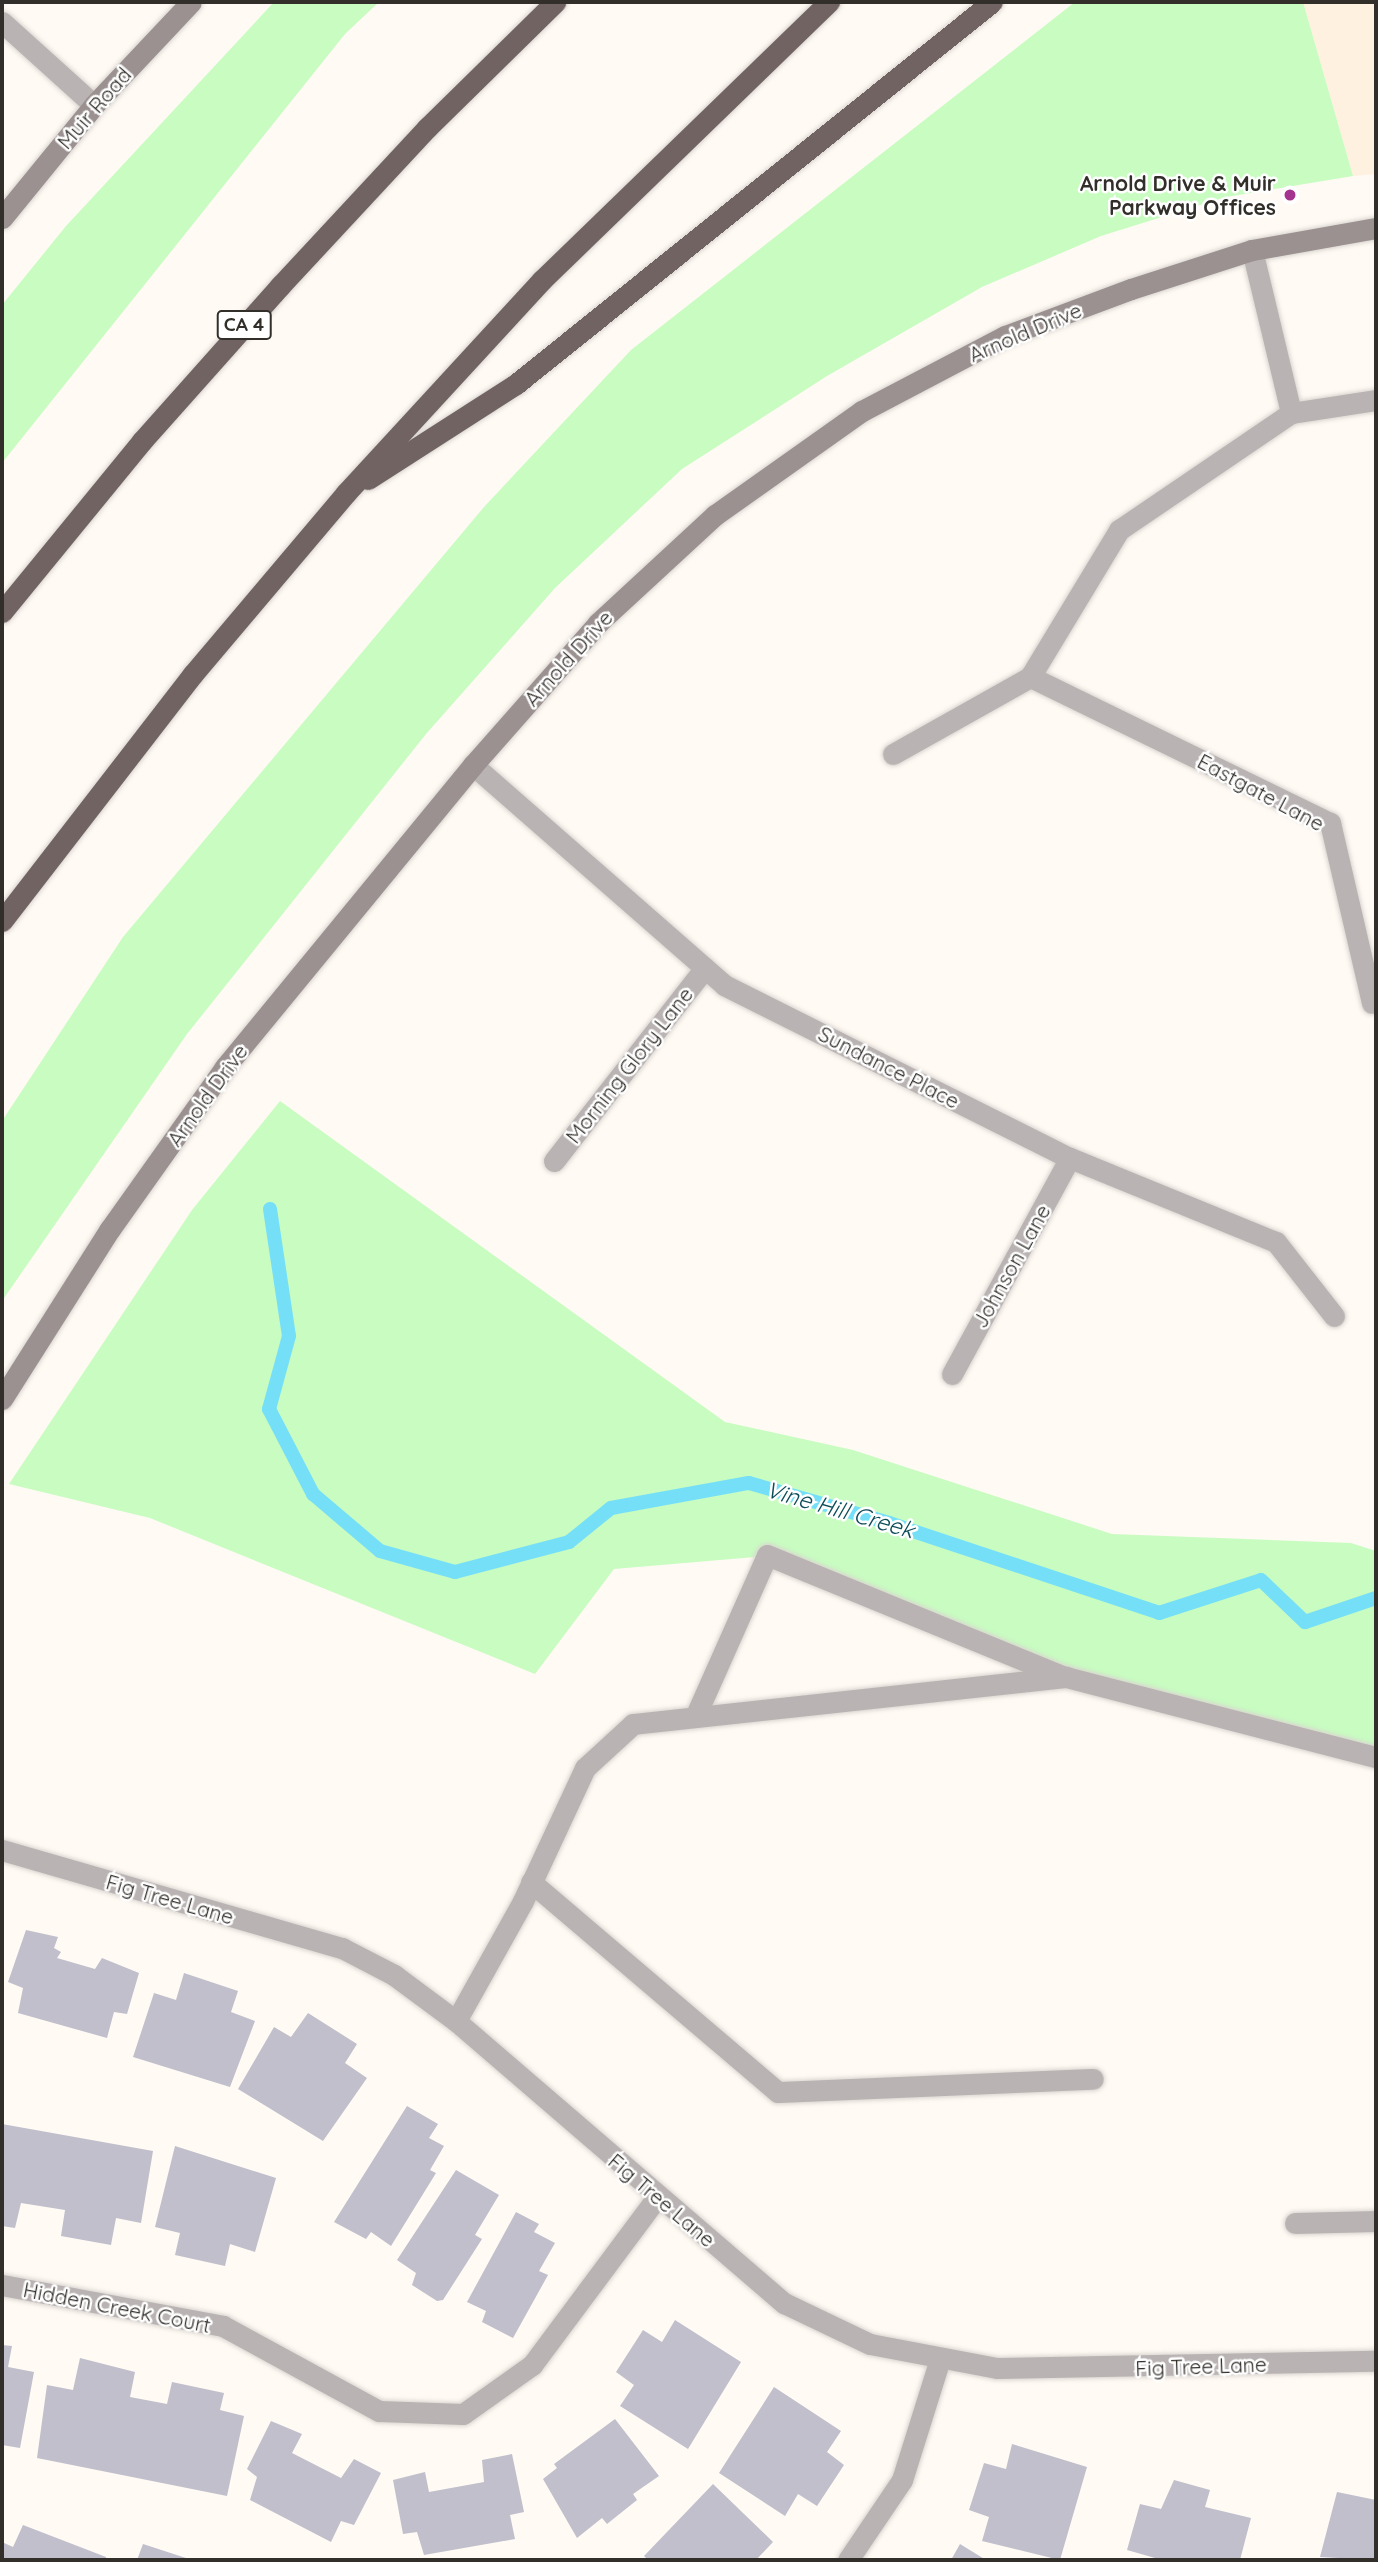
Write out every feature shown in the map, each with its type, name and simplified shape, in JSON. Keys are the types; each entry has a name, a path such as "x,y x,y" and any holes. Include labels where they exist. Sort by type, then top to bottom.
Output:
{"highway":[{"path":"502,53 534,2"},
{"name":"CA 4","path":"2,612 212,360 366,192 555,2"},
{"path":"2,921 193,674 346,493 542,280 830,2"},
{"path":"346,493 516,384 992,2"}],"street":[{"name":"Muir Road","path":"2,218 94,105 191,2"},
{"path":"2,22 94,105"},
{"name":"Arnold Drive","path":"2,1399 110,1230 225,1067 473,765 598,622 715,515 862,411 1004,336 1131,289 1252,250 1376,228"},
{"path":"1252,250 1292,413"},
{"path":"893,754 1030,677 1119,530 1292,413 1376,400"},
{"name":"Eastgate Lane","path":"1030,677 1330,823 1372,1003"},
{"name":"Sundance Place","path":"473,765 724,985 1070,1158 1276,1242 1334,1316"},
{"name":"Morning Glory Lane","path":"554,1161 705,968"},
{"name":"Johnson Lane","path":"952,1374 1070,1158"},
{"path":"695,1717 767,1556 1066,1677 1376,1758"},
{"path":"456,2021 531,1882 586,1768 633,1724 1066,1677"},
{"name":"Fig Tree Lane","path":"2,1850 342,1948 394,1975 456,2021 657,2197 784,2302 870,2344 997,2368 1376,2361"},
{"path":"531,1882 778,2092 1093,2079"},
{"name":"Hidden Creek Court","path":"2,2285 223,2326 379,2412 463,2414 532,2365 657,2197"},
{"path":"1295,2223 1376,2221"},
{"path":"848,2560 902,2480 940,2359"}],"shaded area":[{"path":"1303,2 1376,2 1376,174 1353,176"}],"green space":[{"path":"274,2 379,2 345,34 2,463 2,305 66,226"},
{"path":"1075,2 1303,2 1353,176 1226,197 1101,236 982,287 827,376 682,469 555,588 426,734 187,1034 2,1301 2,1121 123,937 484,507 631,350"},
{"path":"280,1101 725,1422 853,1450 1112,1534 1351,1543 1376,1551 1376,1757 1066,1677 767,1556 614,1569 535,1674 150,1518 9,1484 192,1210"}],"building":[{"path":"26,1930 58,1937 54,1948 61,1952 57,1958 95,1969 102,1958 139,1973 127,2014 114,2012 107,2038 18,2013 23,1988 8,1982"},
{"path":"184,1973 238,1991 231,2012 255,2021 230,2087 133,2057 154,1993 176,2000"},
{"path":"308,2013 357,2044 345,2063 367,2078 323,2141 238,2089 274,2027 291,2037"},
{"path":"407,2106 438,2124 429,2138 444,2146 430,2170 436,2173 391,2246 371,2232 366,2239 334,2222"},
{"path":"2,2124 153,2151 141,2223 116,2218 111,2245 61,2236 65,2210 21,2203 15,2228 2,2226"},
{"path":"175,2146 276,2178 255,2252 230,2244 225,2266 175,2255 180,2233 155,2227"},
{"path":"456,2170 499,2195 475,2235 482,2239 443,2300 437,2301 412,2285 416,2273 397,2260"},
{"path":"516,2212 539,2224 534,2232 555,2243 539,2271 548,2275 513,2338 482,2322 486,2311 467,2302"},
{"path":"675,2320 741,2362 688,2449 620,2406 634,2385 616,2372 643,2330 662,2342"},
{"path":"2,2345 12,2346 8,2367 34,2372 20,2448 2,2445"},
{"path":"80,2358 135,2372 130,2397 167,2404 172,2382 224,2393 220,2410 244,2416 227,2496 37,2458 47,2385 73,2390"},
{"path":"774,2387 841,2431 827,2452 844,2465 817,2506 798,2494 785,2516 719,2473"},
{"path":"615,2419 659,2476 633,2494 637,2500 607,2524 602,2518 577,2538 543,2479 557,2468 554,2464"},
{"path":"271,2421 302,2434 292,2453 341,2478 354,2459 381,2473 354,2525 341,2521 331,2542 250,2500 257,2477 247,2469"},
{"path":"1012,2444 1087,2467 1060,2560 982,2541 989,2517 969,2510 984,2463 1006,2469"},
{"path":"512,2454 524,2512 510,2515 515,2539 424,2555 417,2532 403,2534 393,2480 425,2472 429,2492 484,2482 482,2460"},
{"path":"1174,2480 1210,2490 1205,2507 1251,2518 1240,2560 1162,2560 1127,2550 1140,2504 1161,2509"},
{"path":"713,2484 773,2542 756,2560 648,2560 644,2556"},
{"path":"1337,2492 1376,2500 1376,2560 1320,2557"},
{"path":"23,2525 106,2557 106,2560 2,2560 2,2542 13,2547"},
{"path":"143,2544 192,2560 137,2560"},
{"path":"960,2544 986,2560 951,2560"}],"waterway":[{"name":"Vine Hill Creek","path":"270,1209 289,1336 269,1409 313,1494 380,1551 455,1572 569,1542 611,1508 749,1483 889,1523 1159,1613 1261,1580 1305,1622 1376,1598"}],"place":[{"name":"Arnold Drive & Muir Parkway Offices","path":"1290,195"}]}
